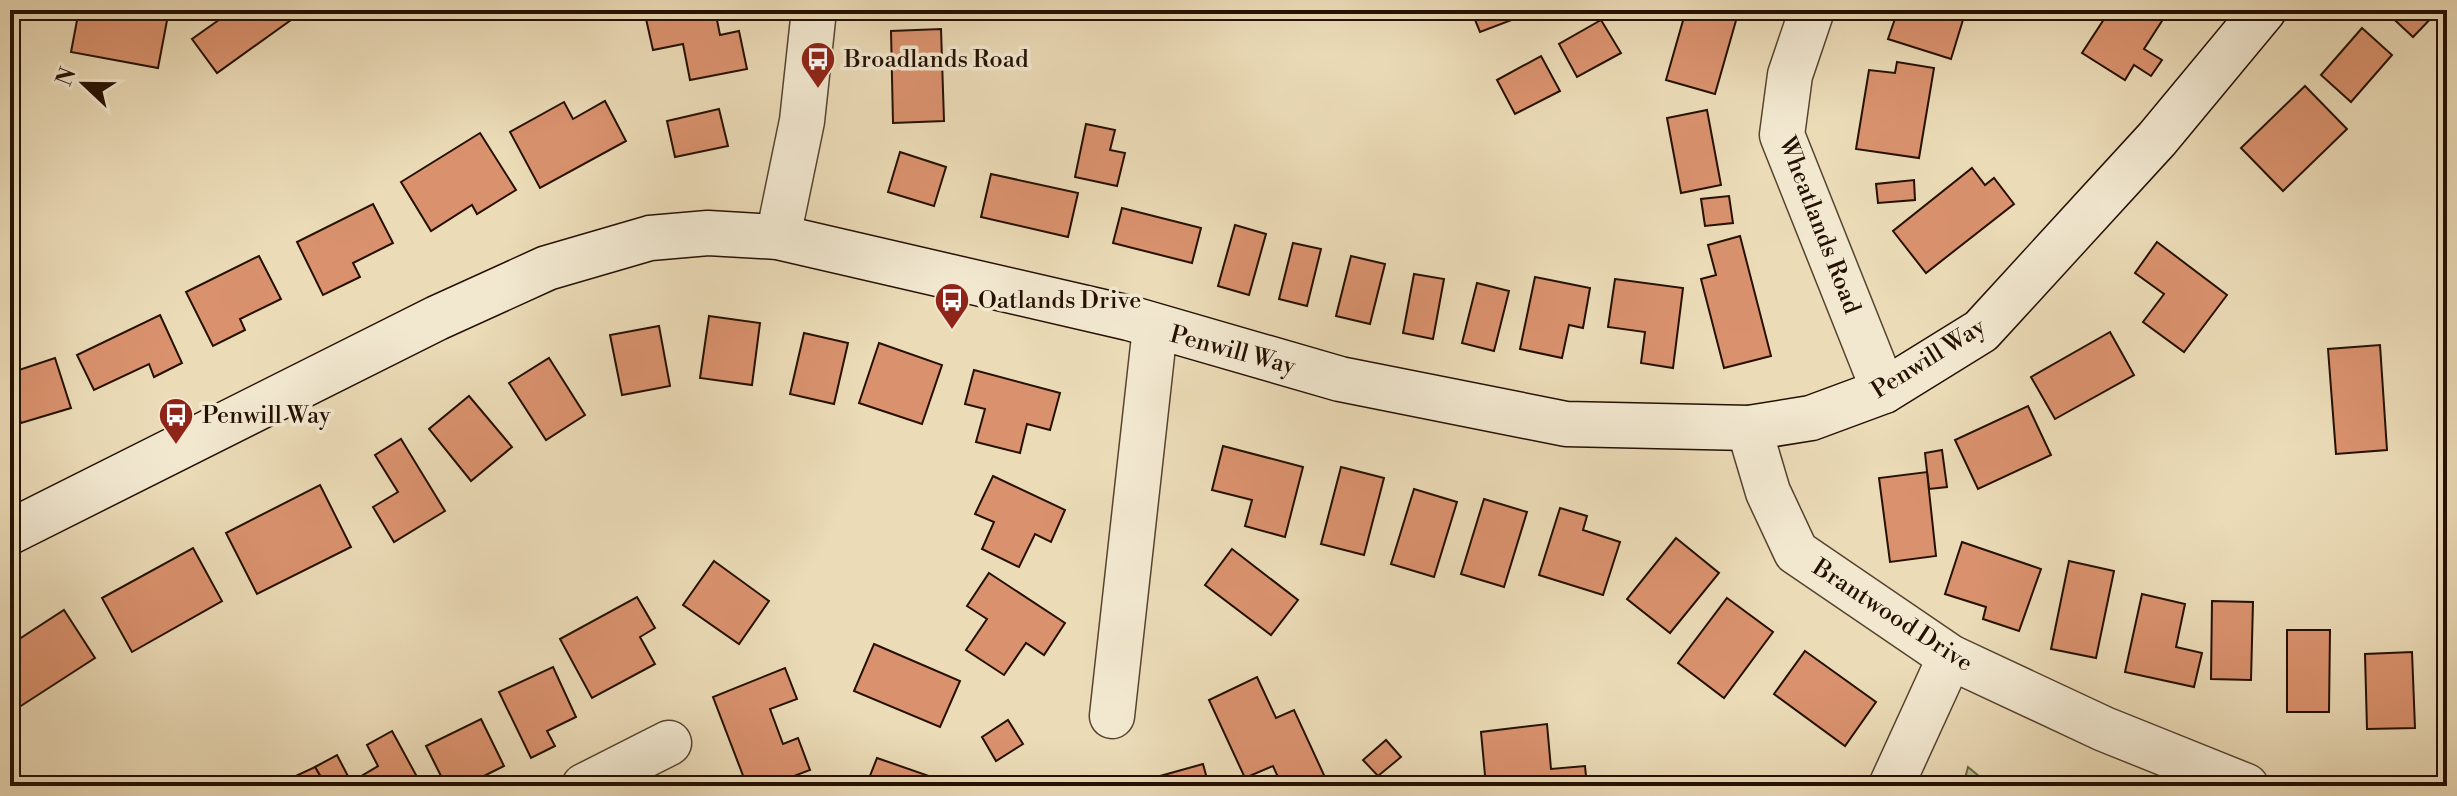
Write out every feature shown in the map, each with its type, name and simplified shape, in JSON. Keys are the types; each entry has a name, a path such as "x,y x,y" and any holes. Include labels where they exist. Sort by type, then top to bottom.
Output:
{"street":[{"path":"778,237 802,121 814,10"},
{"name":"Wheatlands Road","path":"1812,10 1790,75 1782,135 1884,391"},
{"name":"Penwill Way","path":"10,532 396,338 547,268 650,238 708,233 778,237 1129,318 1340,379 1566,424 1749,428 1811,418 1884,391 1981,331 2157,139 2264,10"},
{"path":"1112,716 1155,328"},
{"name":"Brantwood Drive","path":"1749,428 1768,492 1796,552 1950,657 2104,729 2246,786"},
{"path":"1891,786 1950,657"},
{"path":"584,786 669,743"}],"green space":[{"path":"1968,767 1991,786 1963,786"}],"building":[{"path":"10,10 25,10 12,25"},
{"path":"79,10 125,17 126,10 169,10 158,68 71,52"},
{"path":"233,10 295,10 298,15 217,73 192,39"},
{"path":"644,10 715,10 720,35 739,31 747,69 690,80 683,44 653,50"},
{"path":"1471,10 1514,10 1517,18 1480,32"},
{"path":"1686,10 1739,10 1715,94 1666,80"},
{"path":"1898,10 1966,10 1951,59 1888,39"},
{"path":"2110,10 2169,10 2144,49 2162,60 2151,76 2134,65 2125,80 2082,53"},
{"path":"2384,10 2439,10 2413,37"},
{"path":"1601,20 1621,53 1577,77 1559,44"},
{"path":"2362,28 2392,55 2351,102 2321,75"},
{"path":"941,29 944,121 893,123 891,31"},
{"path":"1541,56 1560,91 1515,114 1497,80"},
{"path":"1897,62 1934,68 1919,158 1856,149 1869,70 1895,73"},
{"path":"2305,86 2347,129 2283,191 2241,148"},
{"path":"605,101 626,141 540,188 510,132 564,102 573,119"},
{"path":"719,109 728,146 675,157 667,121"},
{"path":"1707,110 1721,185 1681,193 1667,118"},
{"path":"1086,124 1115,130 1110,150 1125,153 1117,186 1075,177"},
{"path":"480,133 516,190 477,214 472,205 431,231 401,182"},
{"path":"900,152 946,167 934,206 888,192"},
{"path":"1972,168 1985,185 1994,178 2014,204 1926,273 1893,231"},
{"path":"991,174 1078,193 1068,237 981,217"},
{"path":"1914,180 1915,200 1878,203 1876,184"},
{"path":"1729,196 1733,223 1705,226 1701,199"},
{"path":"373,204 393,243 353,263 360,277 323,295 297,242"},
{"path":"1122,208 1201,228 1192,263 1113,243"},
{"path":"1235,225 1266,234 1249,295 1218,286"},
{"path":"1740,236 1771,356 1724,368 1701,279 1716,275 1708,245"},
{"path":"2157,242 2227,295 2184,352 2143,322 2164,294 2135,273"},
{"path":"1293,243 1321,249 1307,306 1279,299"},
{"path":"259,256 281,299 240,319 245,330 213,346 186,292"},
{"path":"1351,256 1385,264 1370,324 1336,316"},
{"path":"1414,274 1444,279 1433,339 1403,333"},
{"path":"1535,277 1590,288 1583,328 1569,325 1562,358 1520,349"},
{"path":"1615,279 1683,288 1673,368 1641,363 1645,332 1608,327"},
{"path":"1477,283 1509,291 1494,351 1462,343"},
{"path":"160,315 182,363 154,377 149,364 94,390 77,355"},
{"path":"709,316 760,323 752,385 700,378"},
{"path":"659,326 670,386 622,395 610,335"},
{"path":"2110,332 2134,375 2055,419 2031,377"},
{"path":"804,333 848,343 834,404 790,394"},
{"path":"879,343 942,365 922,424 859,403"},
{"path":"2380,345 2387,450 2336,454 2328,349"},
{"path":"55,358 71,408 21,423 10,389 10,373"},
{"path":"549,358 585,415 546,440 509,383"},
{"path":"974,370 1060,393 1050,430 1027,424 1020,453 976,442 985,409 965,404"},
{"path":"469,396 512,447 471,481 429,429"},
{"path":"2028,406 2051,455 1978,489 1955,440"},
{"path":"401,439 445,511 394,542 373,507 398,492 375,455"},
{"path":"1223,446 1303,467 1285,537 1245,526 1252,500 1212,490"},
{"path":"1942,450 1947,487 1929,489 1925,453"},
{"path":"1341,467 1384,478 1364,555 1321,544"},
{"path":"1927,472 1936,556 1890,562 1879,478"},
{"path":"993,476 1065,510 1051,542 1035,534 1019,567 982,549 994,522 975,514"},
{"path":"320,485 351,547 257,594 226,533"},
{"path":"1414,489 1457,502 1434,577 1391,564"},
{"path":"1484,499 1527,512 1504,587 1461,574"},
{"path":"1560,508 1587,516 1583,530 1620,542 1603,595 1539,575"},
{"path":"1676,538 1719,573 1670,633 1627,599"},
{"path":"1962,542 2041,569 2019,631 1983,619 1986,607 1945,594"},
{"path":"193,548 222,601 132,652 102,598"},
{"path":"1232,549 1298,600 1271,635 1205,585"},
{"path":"714,561 769,601 739,644 683,605"},
{"path":"2069,561 2114,571 2096,658 2051,649"},
{"path":"989,573 1065,623 1044,655 1026,643 1004,675 966,650 987,619 967,606"},
{"path":"2142,594 2185,604 2176,647 2202,653 2194,687 2125,672"},
{"path":"637,597 655,628 640,637 655,664 592,698 560,639"},
{"path":"1727,598 1773,632 1724,698 1678,663"},
{"path":"2212,601 2253,602 2251,680 2211,679"},
{"path":"64,610 95,658 10,713 10,645"},
{"path":"2287,630 2330,630 2329,712 2287,712"},
{"path":"874,644 960,681 940,727 854,691"},
{"path":"1805,651 1876,702 1845,746 1774,694"},
{"path":"2412,652 2415,728 2367,729 2365,654"},
{"path":"553,667 576,717 547,731 555,746 531,758 499,692"},
{"path":"785,668 797,699 770,709 783,744 798,738 810,770 768,786 747,786 713,697"},
{"path":"1257,677 1276,718 1294,710 1329,786 1282,786 1273,766 1245,778 1209,700"},
{"path":"481,719 504,766 464,786 446,786 426,746"},
{"path":"1008,720 1023,744 996,761 982,737"},
{"path":"1547,724 1551,769 1585,766 1587,786 1486,786 1481,732"},
{"path":"392,731 422,786 326,786 315,767 337,755 351,782 378,766 367,745"},
{"path":"1386,740 1401,757 1378,776 1363,760"},
{"path":"877,758 929,776 924,786 866,786"},
{"path":"1203,764 1209,786 1162,786 1160,776"},
{"path":"315,767 326,786 288,786 285,781"}],"place":[{"name":"Broadlands Road","path":"818,90"},
{"name":"Oatlands Drive","path":"952,331"},
{"name":"Penwill Way","path":"176,446"}]}
